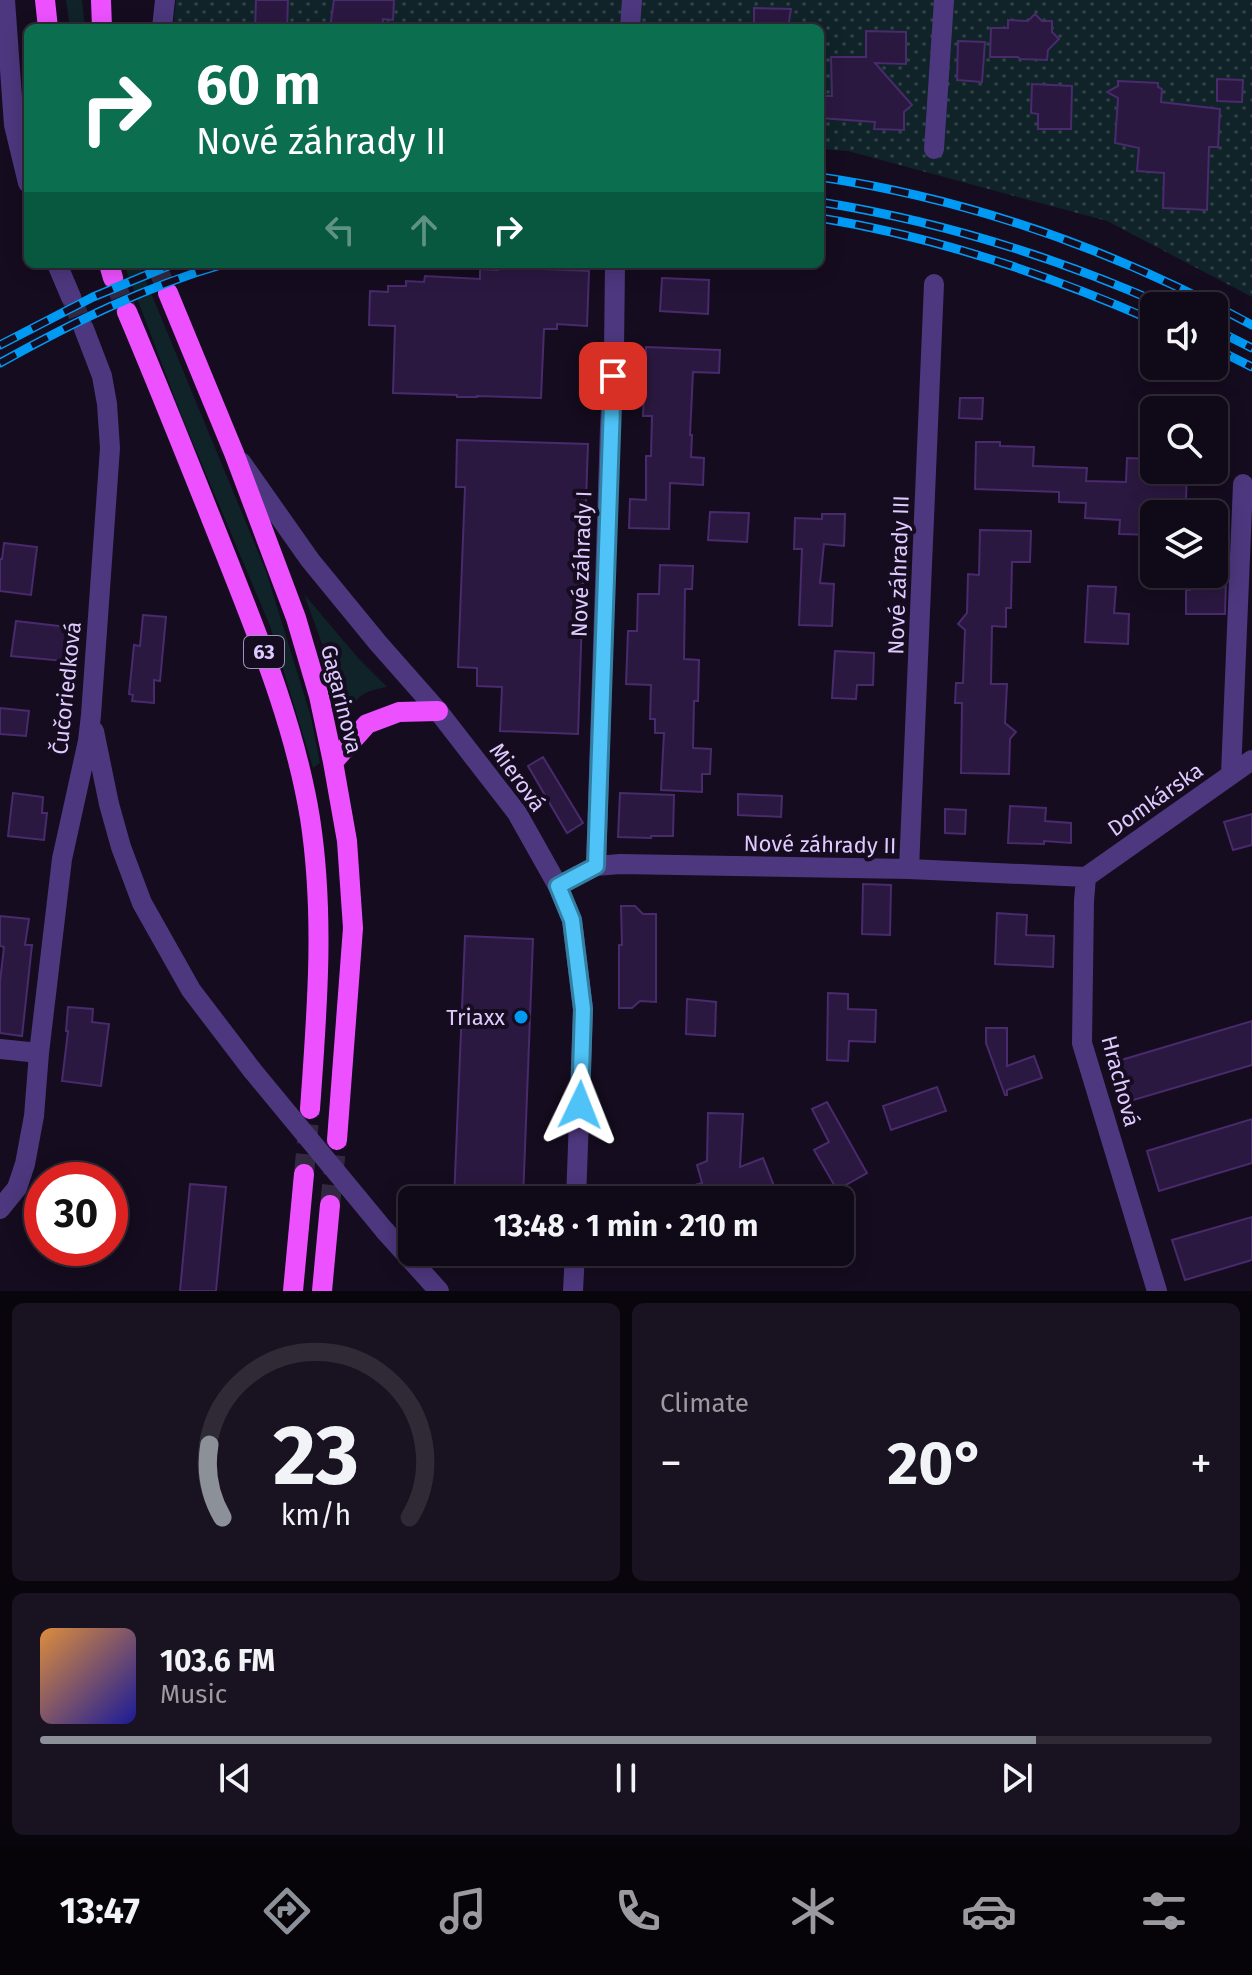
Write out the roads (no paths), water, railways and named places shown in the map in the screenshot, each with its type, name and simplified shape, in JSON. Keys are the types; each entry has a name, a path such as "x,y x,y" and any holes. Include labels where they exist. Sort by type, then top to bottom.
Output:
{"main road":[{"path":"45,0 48,24"},
{"path":"101,0 102,24"},
{"name":"Gagarinova","path":"168,293 234,453 300,631 319,696 333,762 347,841 353,928 337,1140"},
{"name":"63","path":"127,312 264,652 285,715 302,783 314,854 318,928 317,1013 310,1109"},
{"path":"333,762 367,724 399,712 438,711"},
{"path":"293,1291 304,1174"},
{"path":"322,1291 330,1205"}],"street":[{"path":"630,24 632,0"},
{"path":"934,149 944,0"},
{"path":"162,24 165,2"},
{"path":"3,3 14,125 24,166"},
{"path":"59,268 71,297"},
{"name":"Nové záhrady I","path":"596,866 615,268"},
{"name":"Nové záhrady III","path":"909,869 934,284"},
{"name":"Čučoriedková","path":"0,1209 17,1188 34,1116 62,859 91,715 110,448 102,376 84,329"},
{"name":"Mierová","path":"234,453 310,560 438,711 517,813 558,886 572,920 583,1009 577,1186"},
{"path":"1231,774 1243,484"},
{"path":"91,715 121,847 142,903 191,990 252,1070 385,1231 439,1291"},
{"name":"Domkárska","path":"1086,877 1252,760"},
{"name":"Nové záhrady II","path":"558,886 596,866 620,864 909,869 1086,877"},
{"name":"Hrachová","path":"1086,877 1082,1043 1157,1291"},
{"path":"0,1049 39,1053"},
{"path":"572,1289 574,1266"}],"tunnel":[{"path":"158,268 168,293"},
{"path":"113,278 127,312"},
{"path":"71,297 84,329"},
{"path":"304,1174 310,1109"},
{"path":"330,1205 337,1140"}],"railway":[{"path":"824,178 932,199 1042,232 1149,274 1252,325"},
{"path":"824,203 953,230 1040,257 1140,295"},
{"path":"824,219 906,236 990,259 1140,315"},
{"path":"0,345 93,297 163,268"},
{"path":"0,363 109,307 211,268"},
{"path":"1228,336 1252,348"},
{"path":"1228,355 1252,367"}],"place":[{"name":"Triaxx","path":"521,1017"}]}
